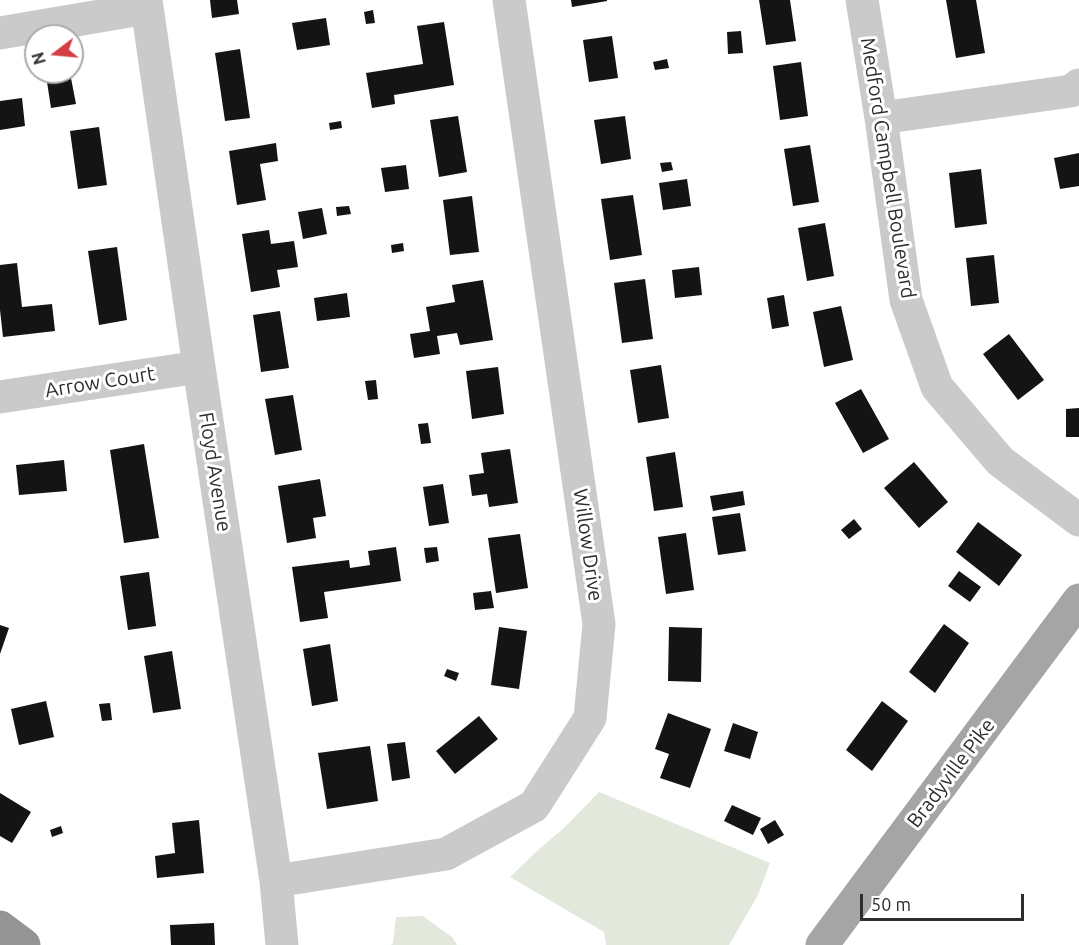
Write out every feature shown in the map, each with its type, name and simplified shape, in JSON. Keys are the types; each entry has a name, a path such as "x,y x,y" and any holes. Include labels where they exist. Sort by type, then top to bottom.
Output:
{"highway":[{"path":"0,927 24,945"}],"main road":[{"name":"Bradyville Pike","path":"822,945 1079,600"}],"street":[{"name":"Willow Drive","path":"276,881 446,854 534,806 590,718 599,624 509,0"},
{"name":"Medford Campbell Boulevard","path":"862,0 906,300 937,387 1000,461 1079,520"},
{"name":"Floyd Avenue","path":"147,4 276,881 282,945"},
{"path":"0,33 147,4"},
{"path":"881,118 1071,91 1079,85"},
{"name":"Arrow Court","path":"0,397 199,367"}],"shaded area":[{"path":"599,792 770,863 758,895 729,945 606,945 604,932 510,877 565,827"},
{"path":"423,916 453,938 457,945 391,945 396,917"}],"building":[{"path":"210,0 237,0 239,14 212,18"},
{"path":"571,0 607,0 607,1 572,7"},
{"path":"759,0 790,0 796,41 766,45"},
{"path":"946,0 976,0 985,53 956,58"},
{"path":"373,10 375,23 366,24 364,12"},
{"path":"326,18 330,45 297,50 292,23"},
{"path":"444,22 454,85 394,95 395,104 372,108 366,73 423,64 417,26"},
{"path":"741,31 743,53 728,54 727,32"},
{"path":"612,36 618,78 589,82 583,40"},
{"path":"240,49 250,118 225,121 215,53"},
{"path":"667,59 669,68 655,70 653,62"},
{"path":"801,62 808,116 780,120 773,66"},
{"path":"47,84 72,84 76,104 51,108"},
{"path":"22,98 25,126 0,130 0,101"},
{"path":"458,116 467,172 439,177 430,120"},
{"path":"625,116 631,159 601,164 594,120"},
{"path":"341,121 342,128 330,130 329,123"},
{"path":"99,127 107,185 78,189 70,131"},
{"path":"276,143 278,161 260,164 266,200 237,205 229,151"},
{"path":"810,145 819,202 793,206 784,149"},
{"path":"1079,153 1079,186 1060,189 1054,158"},
{"path":"671,162 673,170 662,172 660,163"},
{"path":"406,165 409,189 385,192 381,168"},
{"path":"981,169 987,224 955,228 949,173"},
{"path":"687,179 691,206 663,210 659,183"},
{"path":"633,195 642,255 610,260 601,199"},
{"path":"472,196 479,252 450,255 443,200"},
{"path":"349,206 351,214 337,216 336,207"},
{"path":"322,208 327,234 303,239 298,212"},
{"path":"825,223 834,276 807,281 798,228"},
{"path":"269,230 271,244 294,241 298,267 277,270 280,287 251,292 242,234"},
{"path":"403,243 404,251 392,253 391,245"},
{"path":"117,247 127,320 99,325 88,251"},
{"path":"994,255 999,303 971,306 966,258"},
{"path":"17,263 22,307 52,304 55,331 3,337 0,310 0,265"},
{"path":"699,267 702,295 675,298 672,270"},
{"path":"645,279 653,339 622,343 614,283"},
{"path":"483,280 493,340 460,345 457,333 437,336 440,354 414,358 410,334 430,331 426,307 455,302 452,285"},
{"path":"347,293 350,317 317,321 314,298"},
{"path":"784,295 789,326 772,329 767,298"},
{"path":"841,306 853,360 824,367 813,312"},
{"path":"280,311 289,368 261,372 253,315"},
{"path":"1009,334 1044,380 1018,400 983,354"},
{"path":"661,365 669,418 638,423 630,370"},
{"path":"498,367 504,414 472,419 466,371"},
{"path":"376,380 378,399 368,400 365,381"},
{"path":"861,389 889,439 863,453 835,403"},
{"path":"293,395 302,450 275,455 265,399"},
{"path":"1079,408 1079,437 1066,437 1066,409"},
{"path":"428,423 431,443 421,444 418,424"},
{"path":"144,444 159,538 124,543 110,450"},
{"path":"510,449 518,503 489,507 487,494 472,496 469,475 484,473 481,453"},
{"path":"675,452 683,507 654,511 646,457"},
{"path":"64,460 67,491 19,495 16,465"},
{"path":"914,462 948,502 919,528 884,488"},
{"path":"320,479 326,516 313,518 316,538 287,543 278,486"},
{"path":"443,484 449,523 429,526 423,487"},
{"path":"743,491 745,505 713,511 710,496"},
{"path":"740,513 746,551 718,555 712,517"},
{"path":"854,519 862,529 849,539 841,530"},
{"path":"978,522 1022,555 999,586 956,552"},
{"path":"686,533 694,590 666,594 658,537"},
{"path":"520,534 528,588 496,593 488,538"},
{"path":"396,547 401,581 324,592 328,618 300,622 292,567 349,560 350,568 370,565 368,551"},
{"path":"437,547 439,561 426,563 424,548"},
{"path":"959,571 981,587 970,602 948,586"},
{"path":"149,572 156,626 128,630 120,576"},
{"path":"491,591 494,608 475,610 473,593"},
{"path":"944,624 969,643 935,693 909,672"},
{"path":"0,625 9,628 0,654"},
{"path":"499,627 527,631 519,689 491,685"},
{"path":"669,627 702,628 701,682 668,681"},
{"path":"330,644 338,701 312,706 303,649"},
{"path":"172,651 181,709 153,713 144,656"},
{"path":"447,669 459,673 456,681 444,676"},
{"path":"46,701 54,737 19,745 11,709"},
{"path":"882,701 908,721 872,771 846,750"},
{"path":"110,703 112,720 102,721 99,704"},
{"path":"668,713 711,729 690,788 660,778 669,754 655,749"},
{"path":"479,716 498,739 455,774 436,751"},
{"path":"733,723 758,732 750,759 724,751"},
{"path":"405,742 410,778 392,781 387,744"},
{"path":"370,746 378,801 327,809 318,753"},
{"path":"0,793 31,812 12,843 0,836"},
{"path":"732,805 761,818 753,835 724,821"},
{"path":"199,820 204,873 157,878 155,856 175,853 172,823"},
{"path":"775,820 784,835 768,844 760,829"},
{"path":"61,826 63,833 52,837 50,830"},
{"path":"214,923 215,945 171,945 170,925"}]}
